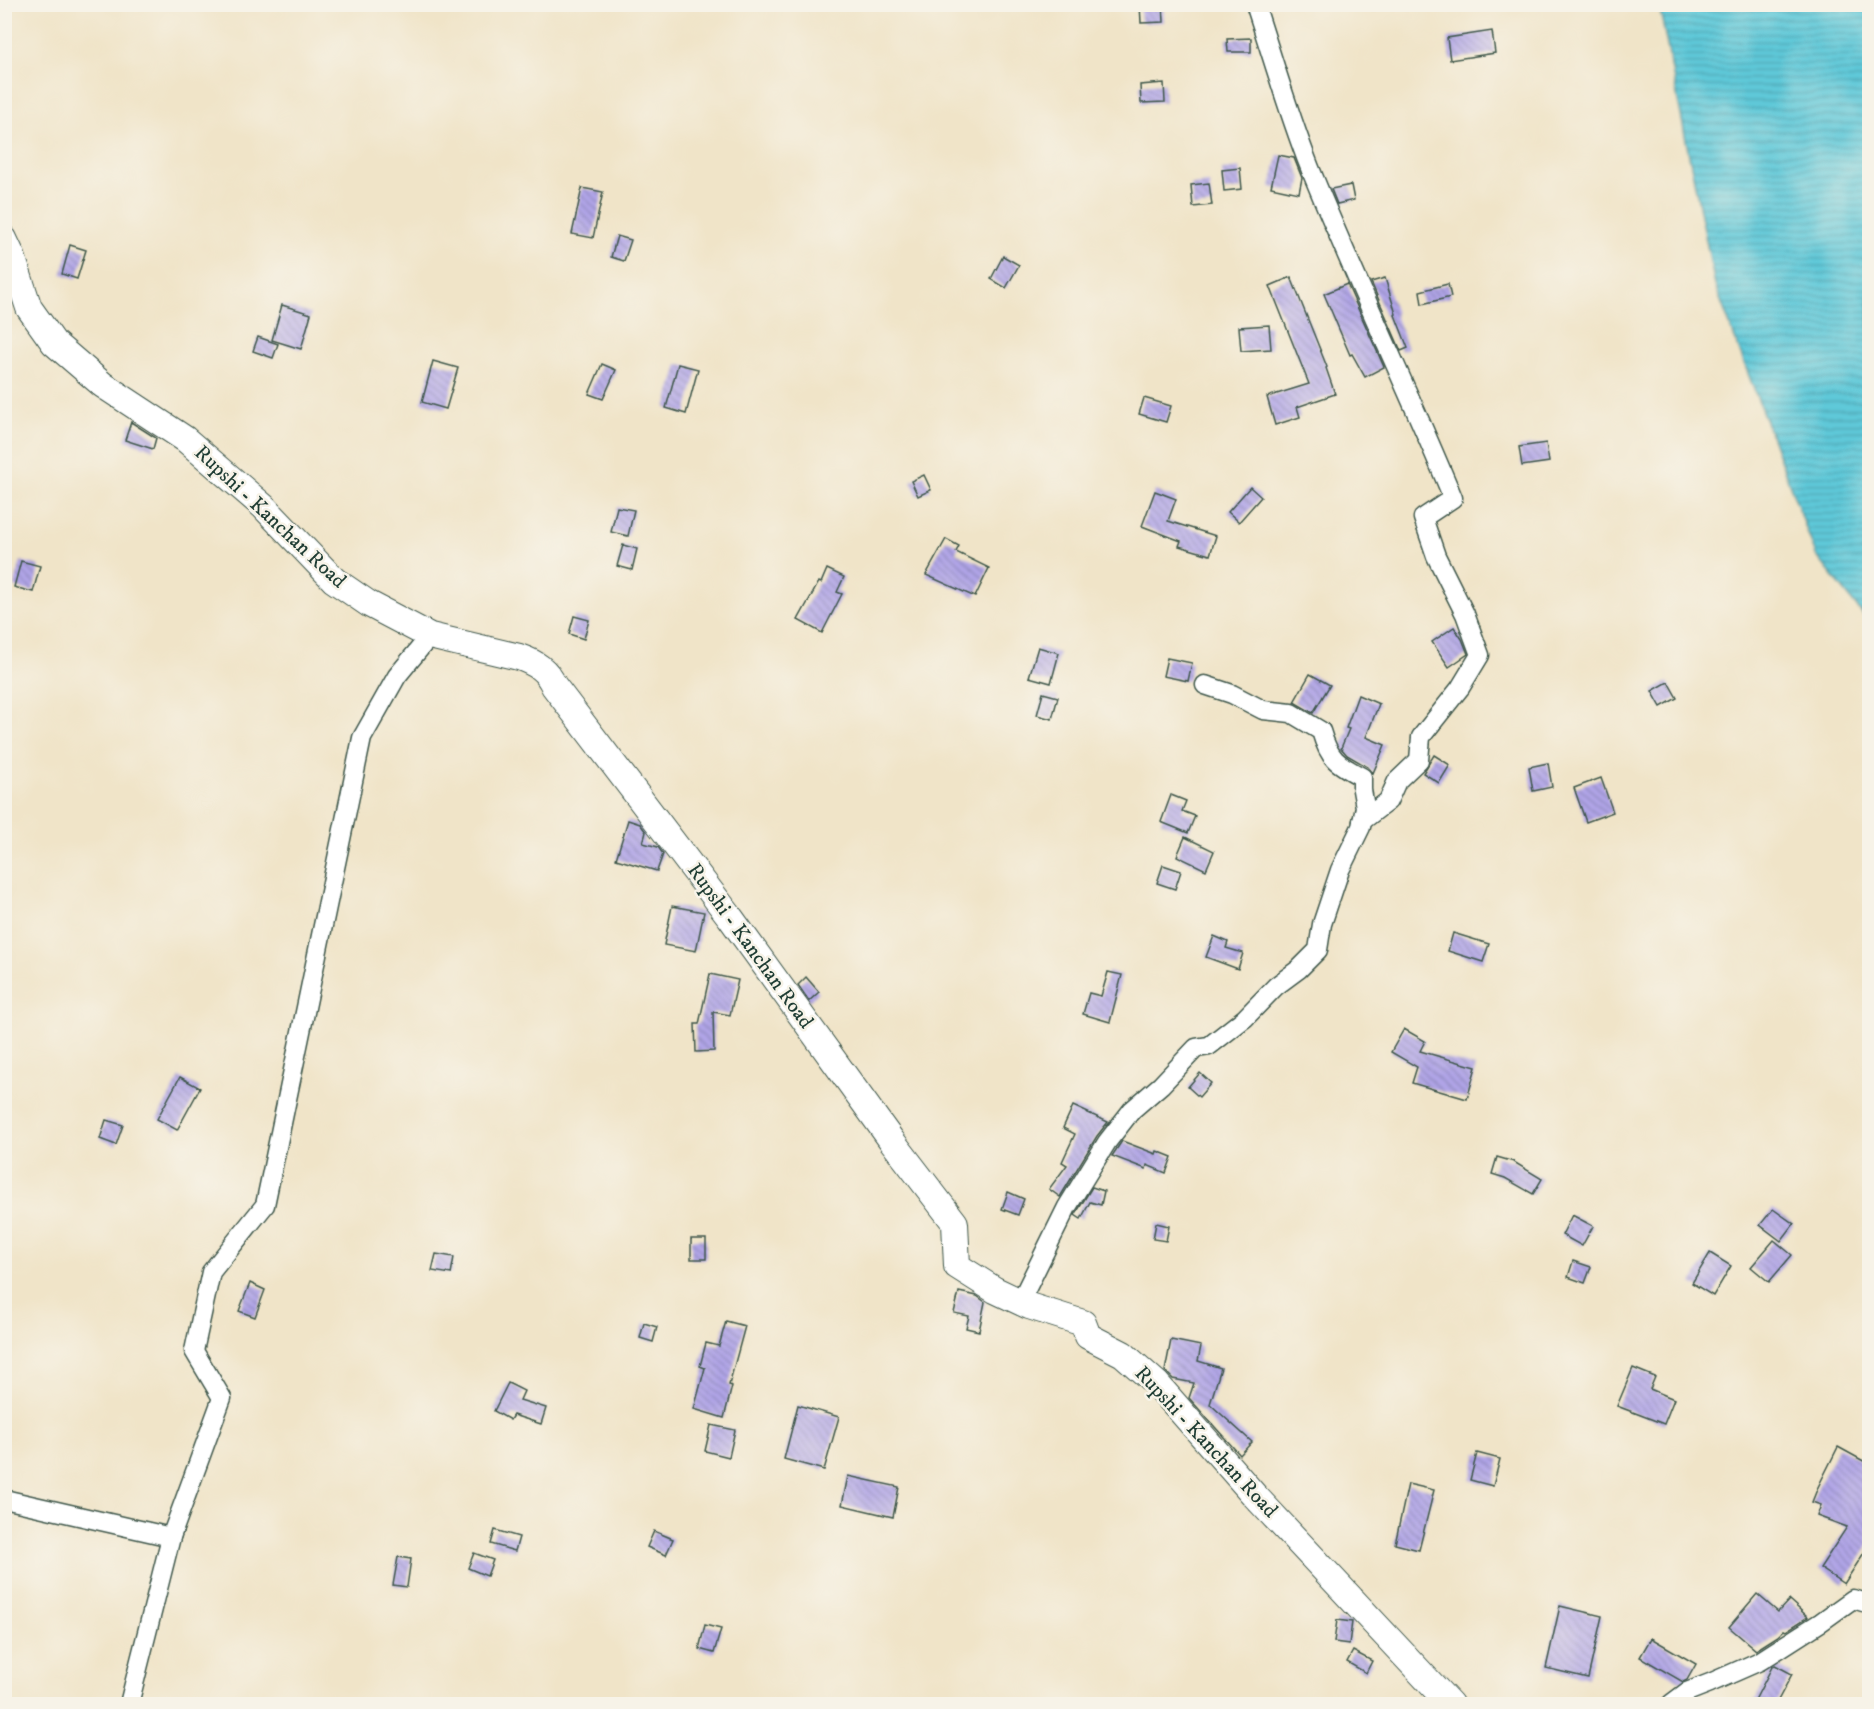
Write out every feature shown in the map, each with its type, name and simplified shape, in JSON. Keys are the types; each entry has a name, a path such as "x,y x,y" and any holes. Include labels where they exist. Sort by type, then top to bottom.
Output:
{"street":[{"path":"1255,4 1309,166 1453,498 1423,518 1436,556 1465,614 1480,655 1460,688 1421,737 1419,760 1397,781 1388,801 1362,821"},
{"name":"Rupshi - Kanchan Road","path":"4,239 29,308 54,343 103,385 185,439 264,507 334,580 369,604 430,636 519,657 533,662 549,674 554,686 730,917 892,1141 955,1223 957,1266 995,1290 1020,1302 1083,1323 1088,1336 1123,1354 1157,1384 1255,1496 1450,1704"},
{"path":"129,1704 171,1537 222,1398 194,1351 211,1272 266,1205 363,738 397,676 430,636"},
{"path":"1020,1302 1067,1207 1107,1143 1132,1110 1161,1085 1196,1048 1209,1046 1236,1025 1318,950 1322,924 1340,870 1362,821 1365,807 1362,777 1341,766 1326,749 1321,731 1292,713 1263,710 1232,694 1205,685"},
{"path":"4,1499 171,1537"},
{"path":"1671,1704 1687,1692 1760,1661 1853,1599 1869,1604"}],"water":[{"path":"1659,5 1869,5 1869,622 1816,555 1715,285"}],"building":[{"path":"1140,4 1163,4 1164,22 1141,23"},
{"path":"1492,31 1495,53 1450,60 1447,38"},
{"path":"1251,38 1251,52 1228,52 1227,39"},
{"path":"1164,83 1165,102 1141,103 1140,85"},
{"path":"1278,155 1294,158 1302,178 1299,193 1271,187"},
{"path":"1240,168 1242,189 1224,191 1222,170"},
{"path":"1209,183 1212,205 1193,207 1191,185"},
{"path":"1351,185 1354,200 1337,204 1331,189"},
{"path":"582,188 603,192 593,238 572,234"},
{"path":"617,236 631,240 624,261 611,257"},
{"path":"70,245 86,250 77,279 62,274"},
{"path":"1003,256 1019,265 1006,288 991,279"},
{"path":"1291,277 1327,367 1335,394 1297,407 1300,417 1275,425 1267,397 1309,384 1270,286"},
{"path":"1385,278 1395,315 1408,348 1401,351 1371,282"},
{"path":"1347,284 1384,367 1365,377 1352,354 1350,355 1324,294"},
{"path":"1448,284 1451,297 1422,304 1420,291"},
{"path":"282,305 311,314 301,349 272,340"},
{"path":"1269,325 1271,349 1241,351 1239,327"},
{"path":"258,337 278,344 273,358 253,351"},
{"path":"433,361 458,368 446,409 422,402"},
{"path":"602,364 616,370 603,399 589,394"},
{"path":"678,364 698,369 686,414 666,408"},
{"path":"1144,398 1171,406 1166,422 1139,414"},
{"path":"131,422 156,438 153,449 125,440"},
{"path":"1546,443 1549,462 1522,466 1519,447"},
{"path":"924,475 931,490 918,496 911,481"},
{"path":"1250,487 1261,497 1239,522 1228,512"},
{"path":"1155,491 1176,499 1168,521 1216,536 1210,555 1179,546 1181,541 1142,526"},
{"path":"617,507 634,510 628,536 611,532"},
{"path":"946,539 959,546 956,552 989,568 975,597 926,575"},
{"path":"623,545 637,549 632,570 617,566"},
{"path":"21,561 40,566 33,592 14,587"},
{"path":"827,569 844,577 837,592 842,594 822,633 798,620"},
{"path":"574,616 589,620 584,639 569,634"},
{"path":"1454,627 1468,654 1449,667 1432,642"},
{"path":"1038,647 1059,653 1051,683 1029,677"},
{"path":"1167,658 1192,663 1188,681 1163,676"},
{"path":"1310,674 1330,685 1313,713 1294,702"},
{"path":"1668,682 1677,698 1661,707 1652,691"},
{"path":"1043,693 1058,697 1052,719 1037,715"},
{"path":"1358,695 1379,704 1366,737 1385,745 1373,773 1368,767 1347,755 1341,748 1349,729 1346,728"},
{"path":"1434,755 1450,765 1439,783 1423,773"},
{"path":"1548,763 1552,787 1533,791 1529,767"},
{"path":"1601,778 1613,812 1586,822 1574,788"},
{"path":"1171,795 1186,801 1182,811 1195,816 1188,833 1161,822"},
{"path":"628,820 640,824 646,832 643,843 658,847 663,854 657,871 616,859"},
{"path":"1185,837 1214,851 1206,870 1177,856"},
{"path":"1163,865 1181,871 1175,889 1157,883"},
{"path":"672,906 704,912 696,951 664,945"},
{"path":"1453,933 1489,944 1483,962 1448,951"},
{"path":"1214,936 1228,942 1226,948 1243,953 1238,969 1206,957"},
{"path":"1108,972 1122,975 1110,1022 1083,1014 1089,993 1101,996"},
{"path":"710,974 738,980 730,1015 713,1012 714,1051 696,1052 695,1024 699,1024"},
{"path":"806,977 819,992 809,1001 798,985"},
{"path":"1404,1029 1425,1041 1420,1051 1476,1067 1467,1099 1412,1083 1417,1067 1391,1052"},
{"path":"1200,1073 1211,1083 1199,1097 1188,1087"},
{"path":"180,1077 200,1088 177,1130 157,1119"},
{"path":"1073,1106 1108,1122 1060,1197 1049,1189 1067,1165 1062,1162 1075,1134 1063,1128"},
{"path":"106,1120 123,1125 116,1145 100,1139"},
{"path":"1122,1141 1156,1154 1157,1151 1172,1157 1166,1173 1147,1165 1146,1169 1112,1156"},
{"path":"1497,1157 1514,1162 1542,1179 1533,1194 1505,1178 1492,1174"},
{"path":"1092,1187 1104,1191 1101,1205 1090,1202 1081,1219 1075,1215"},
{"path":"1008,1192 1024,1199 1018,1215 1002,1209"},
{"path":"1773,1209 1794,1224 1781,1241 1760,1225"},
{"path":"1572,1215 1593,1226 1582,1246 1562,1235"},
{"path":"1156,1223 1169,1226 1166,1241 1153,1239"},
{"path":"691,1239 706,1239 706,1259 691,1259"},
{"path":"1774,1240 1792,1255 1769,1282 1751,1267"},
{"path":"1710,1253 1731,1266 1713,1296 1692,1283"},
{"path":"436,1254 454,1257 451,1274 432,1271"},
{"path":"1573,1261 1591,1267 1585,1283 1568,1277"},
{"path":"250,1283 265,1290 255,1317 239,1311"},
{"path":"959,1292 977,1296 985,1302 979,1331 966,1328 969,1316 954,1313"},
{"path":"726,1321 745,1326 729,1385 732,1386 724,1418 694,1409 705,1368 700,1366 706,1343 719,1346"},
{"path":"644,1323 657,1327 653,1342 640,1338"},
{"path":"1171,1340 1201,1346 1198,1361 1221,1368 1210,1404 1252,1442 1240,1455 1189,1398 1194,1383 1173,1379 1165,1371"},
{"path":"1633,1368 1655,1377 1650,1389 1674,1399 1664,1424 1617,1406"},
{"path":"508,1383 524,1391 520,1400 546,1408 541,1424 513,1415 510,1420 494,1411"},
{"path":"798,1405 839,1417 824,1470 784,1459"},
{"path":"711,1425 735,1430 729,1457 705,1451"},
{"path":"1838,1447 1869,1464 1869,1545 1844,1584 1820,1568 1847,1527 1817,1516 1821,1505 1812,1502"},
{"path":"1477,1453 1500,1459 1493,1486 1470,1480"},
{"path":"848,1476 899,1487 893,1517 842,1505"},
{"path":"1408,1484 1434,1490 1419,1550 1395,1544"},
{"path":"495,1530 519,1537 515,1551 491,1544"},
{"path":"654,1531 673,1539 666,1555 647,1547"},
{"path":"474,1553 493,1560 487,1576 468,1568"},
{"path":"398,1557 411,1559 407,1587 393,1585"},
{"path":"1757,1594 1778,1612 1789,1600 1808,1617 1786,1631 1784,1630 1756,1650 1729,1627"},
{"path":"1560,1606 1602,1616 1588,1678 1546,1668"},
{"path":"1337,1620 1352,1622 1349,1644 1334,1642"},
{"path":"705,1625 721,1629 714,1653 699,1649"},
{"path":"1651,1638 1696,1664 1687,1680 1683,1682 1640,1657"},
{"path":"1353,1651 1372,1661 1366,1673 1347,1662"},
{"path":"1775,1665 1792,1674 1776,1704 1753,1704 1772,1667"}]}
